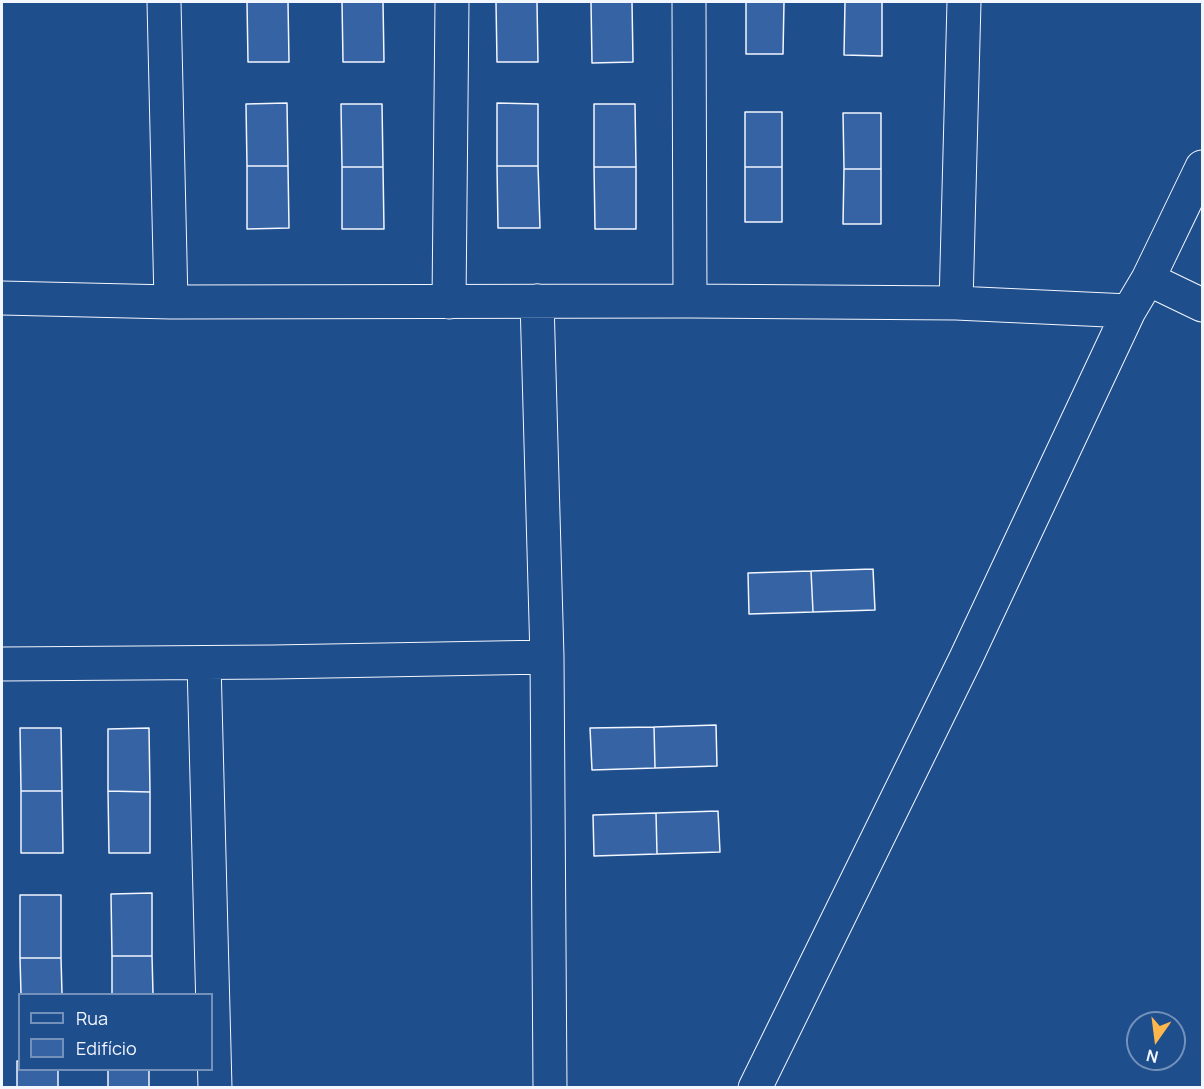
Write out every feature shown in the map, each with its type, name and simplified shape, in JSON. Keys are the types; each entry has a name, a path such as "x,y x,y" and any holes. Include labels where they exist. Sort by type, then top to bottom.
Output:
{"street":[{"path":"164,2 171,302"},
{"path":"449,302 452,2"},
{"path":"689,2 690,301"},
{"path":"956,303 964,2"},
{"path":"755,1088 966,658 1129,311 1148,279 1203,167"},
{"path":"1148,279 1203,305"},
{"path":"2,298 171,302 956,303 1129,311"},
{"path":"537,301 547,657 550,1088"},
{"path":"2,664 547,657"},
{"path":"204,663 213,993"},
{"path":"213,1011 215,1088"}],"building":[{"path":"247,2 288,2 289,62 248,62"},
{"path":"342,2 383,2 384,62 343,62"},
{"path":"496,2 537,2 538,62 497,62"},
{"path":"591,2 632,2 633,62 592,63"},
{"path":"746,2 784,2 783,54 746,54"},
{"path":"845,2 882,2 882,56 844,55"},
{"path":"287,103 288,166 247,166 246,104"},
{"path":"497,103 538,104 538,166 497,166"},
{"path":"341,104 382,104 383,167 342,167"},
{"path":"594,104 635,104 636,167 594,167"},
{"path":"745,112 782,112 782,167 745,167"},
{"path":"843,113 881,113 881,169 844,169"},
{"path":"247,166 288,166 289,228 247,229"},
{"path":"497,166 538,166 540,228 498,228"},
{"path":"342,167 383,167 384,229 342,229"},
{"path":"594,167 636,167 636,229 595,229"},
{"path":"745,167 782,167 782,222 745,222"},
{"path":"844,169 881,169 881,224 843,224"},
{"path":"873,569 875,610 813,612 811,571"},
{"path":"811,571 813,612 749,614 748,573"},
{"path":"716,725 717,766 655,768 654,727"},
{"path":"654,727 655,768 592,770 590,728"},
{"path":"20,728 61,728 62,791 21,791"},
{"path":"149,728 150,792 108,791 108,729"},
{"path":"21,791 62,791 63,853 21,853"},
{"path":"108,791 150,792 150,853 109,853"},
{"path":"718,811 720,852 657,854 656,813"},
{"path":"656,813 657,854 594,856 593,815"},
{"path":"152,893 152,956 112,956 111,894"},
{"path":"20,895 61,895 61,958 20,958"},
{"path":"112,956 152,956 153,993 112,993"},
{"path":"20,958 61,958 62,993 21,993"},
{"path":"17,1061 18,1071 58,1071 58,1088 17,1088"},
{"path":"108,1071 149,1071 149,1088 108,1088"}]}
